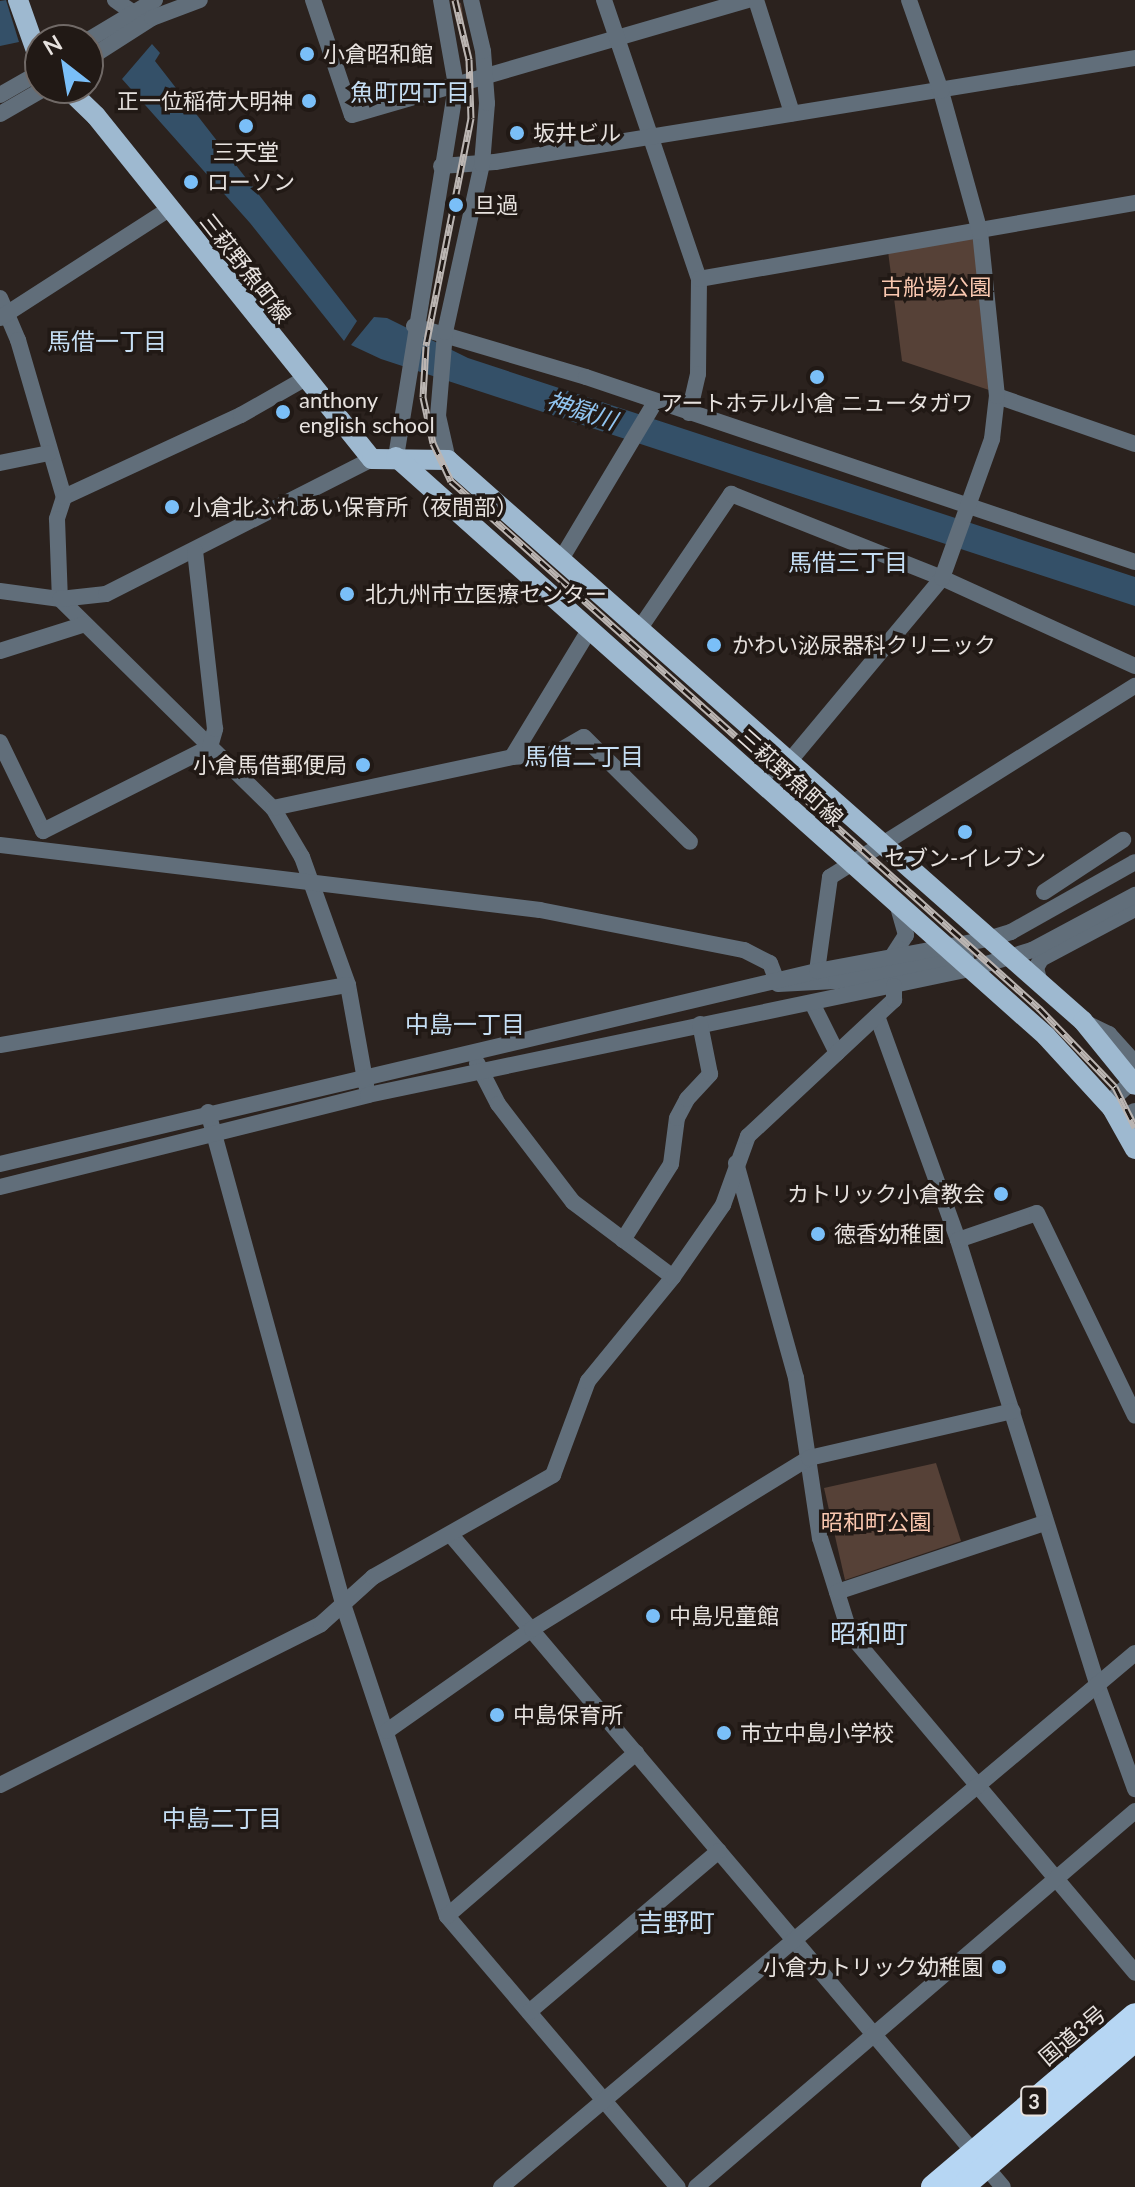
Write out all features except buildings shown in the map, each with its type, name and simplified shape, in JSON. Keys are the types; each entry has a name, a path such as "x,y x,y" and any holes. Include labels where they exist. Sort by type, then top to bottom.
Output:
{"highway":[{"name":"国道3号","path":"962,2187 980,2160 1135,2015"},
{"name":"国道3号","path":"933,2187 980,2160 1135,2040"}],"main road":[{"path":"18,0 24,24"},
{"name":"三萩野魚町線","path":"80,104 372,459"},
{"name":"三萩野魚町線","path":"396,457 588,632 768,787 1046,1036 1112,1108 1135,1149"},
{"path":"372,459 448,460"},
{"name":"三萩野魚町線","path":"448,460 788,764 1083,1021 1134,1077"}],"street":[{"path":"115,0 130,19"},
{"path":"104,44 155,0"},
{"path":"104,32 130,19 200,0"},
{"path":"313,0 352,115 618,41 748,0"},
{"path":"396,457 414,326 456,85 441,0"},
{"path":"448,460 438,416 445,332 482,164 487,77 471,0"},
{"path":"604,0 647,134 699,279 698,374 689,413"},
{"path":"756,0 792,113"},
{"path":"768,787 942,578 970,508 992,439 997,396 980,232 941,91 909,0"},
{"path":"441,166 482,164 647,134 941,91 1135,58"},
{"path":"0,95 24,81"},
{"path":"0,114 24,100"},
{"path":"699,279 1135,203"},
{"path":"3,316 169,209"},
{"path":"0,298 3,316 64,497 57,519 60,599 273,808 314,886 348,985 368,1095"},
{"path":"414,326 445,332 1135,562"},
{"path":"64,497 241,415 304,379"},
{"path":"997,396 1135,444"},
{"path":"560,561 655,402"},
{"path":"0,463 49,453"},
{"path":"0,591 60,599 106,594 372,459"},
{"path":"638,631 731,494 942,578 1135,666"},
{"path":"27,850 43,831 210,747 215,729 195,551"},
{"path":"0,651 85,624"},
{"path":"512,757 588,632"},
{"path":"817,971 830,877 848,861 884,847 1135,686"},
{"path":"273,808 512,757 554,754 584,737 690,842"},
{"path":"0,742 43,831"},
{"path":"1067,902 1050,888 1123,840"},
{"path":"0,845 314,886 540,910 744,950 770,963 778,984"},
{"path":"0,1187 368,1095 894,986 959,958 1000,949 1023,926 1135,862"},
{"path":"1023,926 1058,917 1135,875"},
{"path":"778,984 836,981 1000,949 1096,904 1135,894"},
{"path":"893,955 905,941 906,927 894,902"},
{"path":"1040,983 1036,968 1041,959 1135,909"},
{"path":"0,1164 208,1112 778,984 817,971 893,955 959,958"},
{"path":"0,1045 348,985"},
{"path":"0,1785 321,1624 344,1607 373,1577 553,1475 588,1381 673,1277 723,1205 748,1136 894,1000 894,986"},
{"path":"812,1003 837,1053"},
{"path":"877,1016 958,1240 1045,1523 1135,1789"},
{"path":"623,1240 671,1164 677,1118 687,1099 710,1074 700,1024"},
{"path":"475,1053 479,1072 573,1202 673,1277"},
{"path":"1134,1077 1112,1108 1126,1115 1135,1111"},
{"path":"208,1112 344,1607 447,1916 678,2187"},
{"path":"736,1163 796,1378 820,1538 850,1634 1135,1973"},
{"path":"958,1240 1037,1213 1135,1416"},
{"path":"387,1731 532,1629 809,1458 1013,1411"},
{"path":"837,1592 1045,1523"},
{"path":"451,1535 1003,2187"},
{"path":"501,2187 979,1789 1135,1653"},
{"path":"447,1916 636,1753"},
{"path":"696,2187 1057,1881 1135,1811"},
{"path":"529,2012 719,1851"}],"green space":[{"path":"452,0 461,3 471,68 467,66"},
{"name":"古船場公園","path":"970,237 974,240 989,390 902,361 888,251"},
{"name":"昭和町公園","path":"936,1463 961,1541 845,1580 824,1488"}],"water":[{"path":"6,0 19,42 0,46 0,1"},
{"path":"152,44 160,53 155,61 357,321 344,341 250,223 122,79"},
{"name":"神獄川","path":"374,317 387,318 468,358 1135,577 1135,606 381,359 351,345"}],"railway":[{"path":"455,0 469,59 471,118 426,346 423,397 433,443 451,481 1039,1008 1115,1087 1135,1127"}],"place":[{"name":"小倉昭和館","path":"307,54"},
{"name":"正一位稲荷大明神","path":"309,101"},
{"name":"三天堂","path":"246,126"},
{"name":"坂井ビル","path":"517,133"},
{"name":"ローソン","path":"191,182"},
{"name":"旦過","path":"456,205"},
{"name":"アートホテル小倉 ニュータガワ","path":"817,377"},
{"name":"anthony english school","path":"283,412"},
{"name":"小倉北ふれあい保育所（夜間部）","path":"172,507"},
{"name":"北九州市立医療センター","path":"347,594"},
{"name":"かわい泌尿器科クリニック","path":"714,645"},
{"name":"小倉馬借郵便局","path":"363,765"},
{"name":"セブン-イレブン","path":"965,832"},
{"name":"カトリック小倉教会","path":"1001,1194"},
{"name":"徳香幼稚園","path":"818,1234"},
{"name":"中島児童館","path":"653,1616"},
{"name":"中島保育所","path":"497,1715"},
{"name":"市立中島小学校","path":"724,1733"},
{"name":"小倉カトリック幼稚園","path":"999,1967"}],"district":[{"name":"魚町四丁目","path":"410,92"},
{"name":"馬借一丁目","path":"107,341"},
{"name":"馬借三丁目","path":"848,562"},
{"name":"馬借二丁目","path":"584,756"},
{"name":"中島一丁目","path":"465,1024"},
{"name":"昭和町","path":"869,1634"},
{"name":"中島二丁目","path":"222,1818"},
{"name":"吉野町","path":"676,1923"}]}
